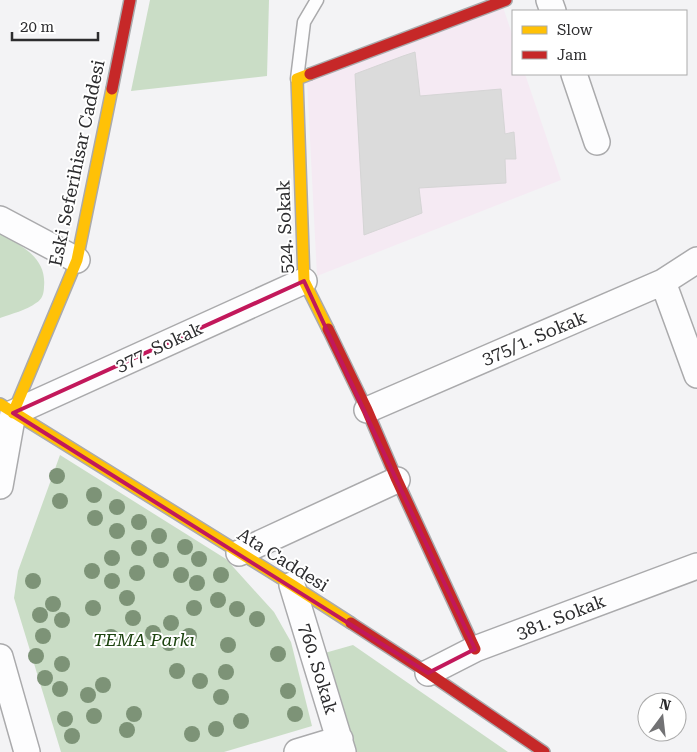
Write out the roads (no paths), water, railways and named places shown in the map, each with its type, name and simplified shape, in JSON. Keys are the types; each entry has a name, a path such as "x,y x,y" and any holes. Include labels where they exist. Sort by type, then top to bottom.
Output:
{"main road":[{"name":"Eski Seferihisar Caddesi","path":"6,423 77,260 130,0"},
{"path":"297,79 506,0"},
{"name":"524. Sokak","path":"297,79 304,280 367,410 475,649"},
{"name":"Ata Caddesi","path":"6,423 240,553 428,673 544,752"}],"street":[{"path":"574,75 596,142"},
{"path":"0,219 77,260"},
{"name":"375/1. Sokak","path":"367,410 663,282 697,260"},
{"name":"377. Sokak","path":"6,423 304,280"},
{"path":"663,282 697,375"},
{"path":"0,486 6,423"},
{"path":"240,553 397,480"},
{"name":"381. Sokak","path":"428,673 475,649 697,566"},
{"name":"760. Sokak","path":"292,585 342,746"},
{"path":"0,657 28,752"},
{"path":"297,752 342,746"}],"lane":[{"path":"297,79 304,22 317,0"}],"park label":[{"name":"TEMA Parkı","path":"144,640"}]}
